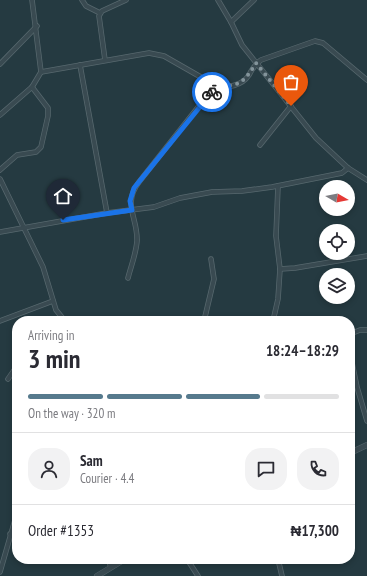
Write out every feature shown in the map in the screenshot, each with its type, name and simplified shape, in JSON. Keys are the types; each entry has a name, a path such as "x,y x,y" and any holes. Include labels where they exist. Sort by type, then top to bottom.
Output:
{"street":[{"path":"0,115 32,87 41,72 32,0"},
{"path":"82,0 86,6 100,14"},
{"path":"105,60 98,16 126,0"},
{"path":"218,0 242,45 316,138 348,168 367,180"},
{"path":"231,22 254,0"},
{"path":"0,64 36,26"},
{"path":"128,278 137,240 130,201 134,188 214,87 235,85 242,82 256,63 271,56 319,41 367,80"},
{"path":"41,72 149,53 164,56 213,84 214,87"},
{"path":"80,65 107,213"},
{"path":"0,170 17,155 36,152 41,147 48,116 48,108 32,87"},
{"path":"260,145 291,106"},
{"path":"0,232 107,213 154,207 180,198 212,192 242,191 278,186 342,173 348,168"},
{"path":"0,179 22,227 43,267 53,301 61,316"},
{"path":"274,316 278,299 280,269 276,236 278,186"},
{"path":"280,269 295,268 367,256"},
{"path":"205,316 214,279 211,259"},
{"path":"13,316 53,301"},
{"path":"0,321 12,316"},
{"path":"355,332 367,330"},
{"path":"8,379 12,373"},
{"path":"355,377 367,421"},
{"path":"355,451 367,445"},
{"path":"0,572 12,528"},
{"path":"97,576 116,564"},
{"path":"190,564 198,576"},
{"path":"279,564 282,576"}],"way so far":[{"path":"212,92 214,87 235,85 242,82 246,79 256,63 291,106"}],"route":[{"path":"63,220 132,210 130,201 134,188 212,92"}]}
